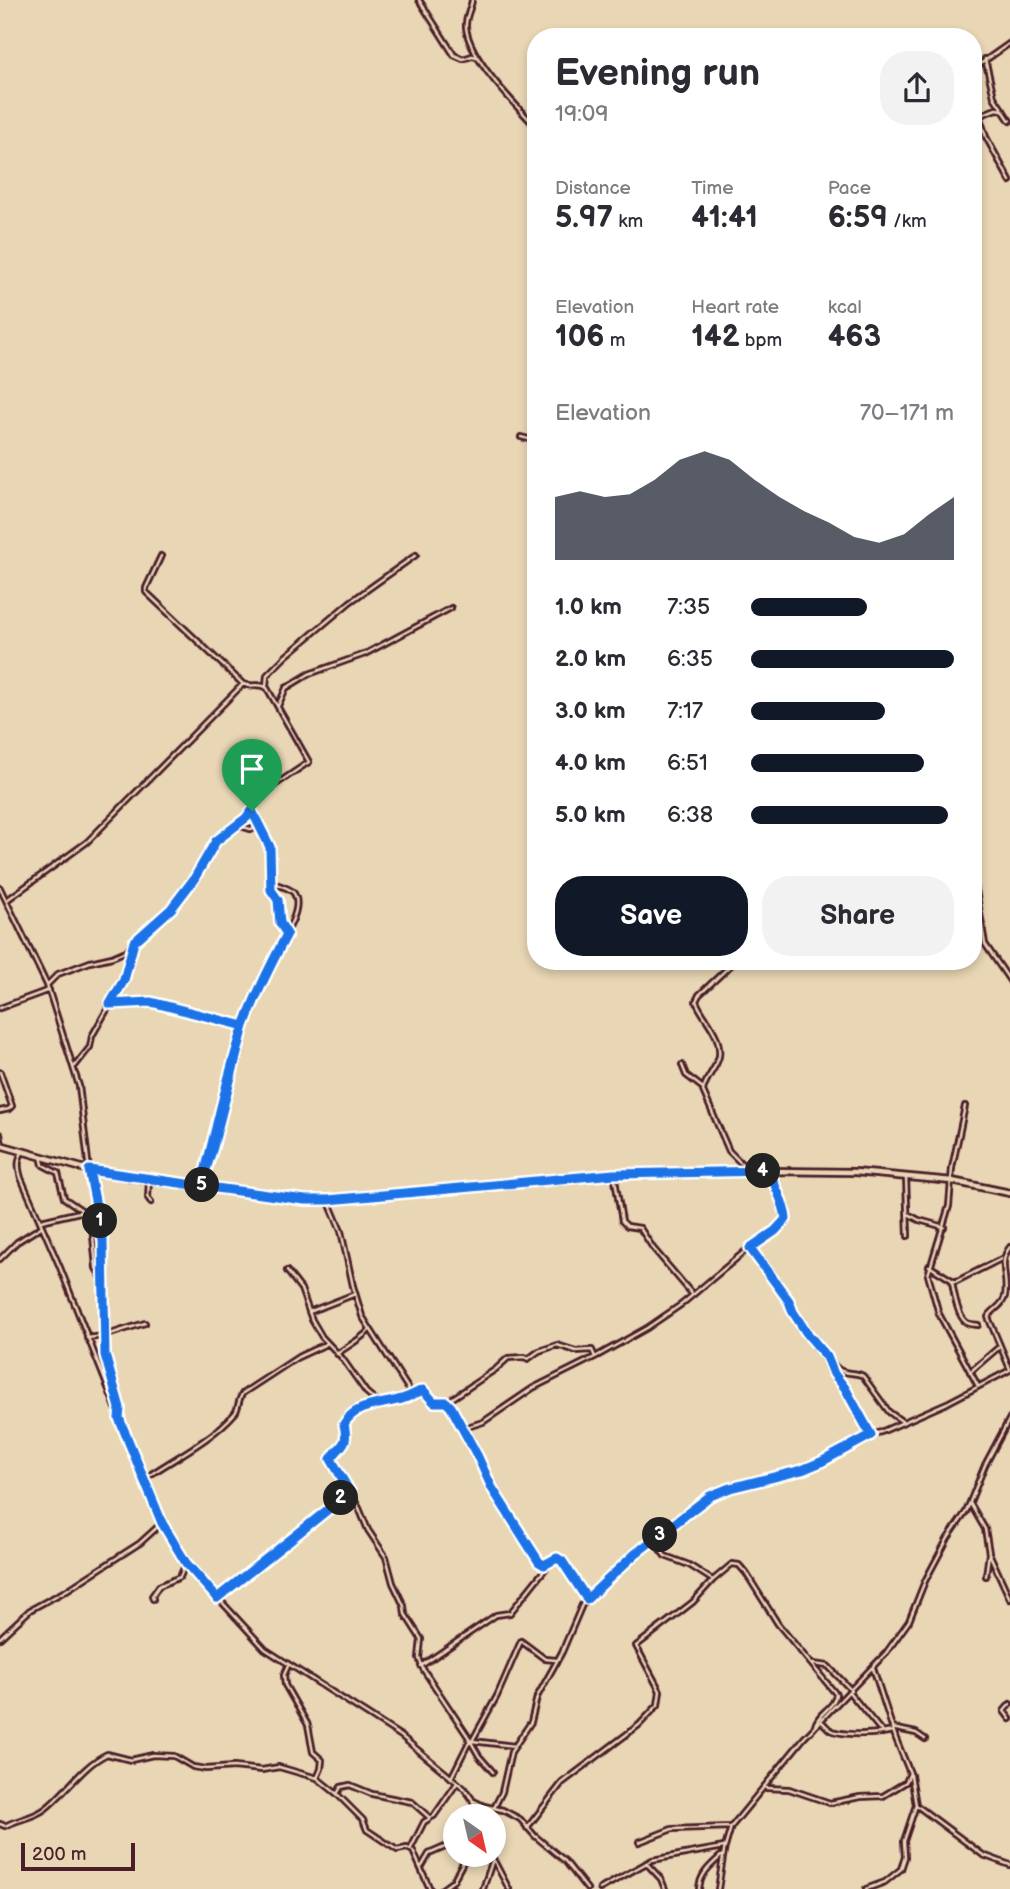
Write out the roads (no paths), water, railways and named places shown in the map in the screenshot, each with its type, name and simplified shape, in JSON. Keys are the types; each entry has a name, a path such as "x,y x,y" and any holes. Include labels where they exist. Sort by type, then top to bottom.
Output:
{"main road":[{"path":"1,1145 89,1170 305,1200 614,1174 770,1171 855,1171 952,1181 1010,1194"}],"street":[{"path":"419,0 454,55 463,59 477,57"},
{"path":"472,0 466,23 467,33 477,57 527,116"},
{"path":"982,62 1010,41"},
{"path":"985,60 994,97 1010,121"},
{"path":"982,115 996,109 1003,110"},
{"path":"982,124 1010,181"},
{"path":"521,437 527,439"},
{"path":"47,985 58,974 120,954 131,946 171,909 194,879 211,847 221,835 252,811 263,793 309,762 266,686 267,675 350,601 416,555"},
{"path":"161,556 145,591 243,684 266,686"},
{"path":"278,706 286,688 309,674 365,654 451,608"},
{"path":"7,900 87,842 243,684"},
{"path":"252,811 270,847 272,892 278,903 280,923 287,932"},
{"path":"237,825 250,829 261,828"},
{"path":"201,1186 244,1026 296,909 296,899 291,890 270,881"},
{"path":"0,888 47,985 75,1066 82,1098 89,1170 103,1241 105,1355 120,1408 119,1418"},
{"path":"982,926 985,944 1008,974 1010,981"},
{"path":"75,1066 90,1047 92,1036 124,980 131,946"},
{"path":"703,1088 717,1061 719,1051 711,1023 701,1012 696,999 726,970"},
{"path":"0,1008 49,990"},
{"path":"110,1004 151,1002 244,1026"},
{"path":"682,1065 686,1075 703,1088 728,1149 742,1164 743,1172"},
{"path":"0,1072 12,1106 9,1110 0,1111"},
{"path":"965,1106 955,1154 949,1206 928,1275 936,1307 979,1387"},
{"path":"0,1134 1,1145"},
{"path":"23,1151 18,1167 162,1523 186,1563 258,1642 289,1665 401,1736 480,1804"},
{"path":"41,1156 43,1165 58,1173 64,1198 83,1211"},
{"path":"464,1428 483,1422 533,1388 647,1328 693,1295 745,1250 775,1231 786,1219 770,1171"},
{"path":"614,1174 622,1221 627,1226 640,1228 653,1248 693,1295"},
{"path":"906,1177 908,1236"},
{"path":"149,1180 148,1198 151,1202"},
{"path":"328,1200 341,1231 362,1316 411,1393 415,1393"},
{"path":"41,1221 98,1209"},
{"path":"98,1209 92,1222 96,1265 105,1285"},
{"path":"907,1213 919,1220 944,1227"},
{"path":"0,1259 17,1242 42,1226"},
{"path":"929,1266 953,1282 967,1278 1003,1258 1010,1247"},
{"path":"750,1248 789,1301 806,1332 827,1357 842,1372 859,1373 863,1376 889,1412 903,1422"},
{"path":"497,1804 509,1760 531,1722 537,1697 582,1605 635,1554 718,1492 811,1466 1010,1370 988,1317 992,1310 1002,1304 1005,1296 1003,1258"},
{"path":"287,1271 301,1289 309,1312 326,1344 338,1354 366,1392 380,1404"},
{"path":"953,1282 955,1300 963,1320 978,1325"},
{"path":"309,1312 355,1294"},
{"path":"86,1338 104,1336 145,1323"},
{"path":"338,1354 370,1329"},
{"path":"144,1479 219,1429 236,1412 237,1402 243,1393 298,1357 326,1344"},
{"path":"493,1772 479,1756 421,1666 421,1639 405,1614 386,1557 368,1530 350,1492 333,1465 332,1456 347,1440 344,1424 347,1418 352,1412 365,1407 402,1399 423,1390 434,1402 446,1402 496,1369 509,1357 528,1359 539,1351 559,1345 574,1351 592,1350 595,1357"},
{"path":"970,1373 1000,1346"},
{"path":"827,1357 834,1374 845,1388 871,1435"},
{"path":"446,1402 464,1428 492,1488 539,1562 544,1565 557,1558 562,1561 587,1599"},
{"path":"718,1889 724,1847 731,1826 821,1721 873,1668 909,1621 925,1581 970,1503 1001,1432 1010,1418"},
{"path":"217,1598 350,1492"},
{"path":"970,1503 985,1529 989,1553 1010,1599"},
{"path":"0,1638 30,1610 67,1590 140,1543 162,1523"},
{"path":"653,1541 669,1559 689,1565 713,1580"},
{"path":"986,1576 989,1553"},
{"path":"153,1599 158,1587 180,1577 186,1563"},
{"path":"527,1828 562,1783 652,1713 658,1704 660,1691 636,1646 693,1602 732,1564 739,1565 778,1624 836,1694 836,1698 816,1720 815,1728"},
{"path":"421,1666 496,1615 510,1613 546,1568"},
{"path":"452,1778 497,1696 521,1641 545,1659 556,1660"},
{"path":"812,1664 828,1666 883,1733"},
{"path":"289,1665 284,1675 285,1685 308,1725 313,1752 321,1760 317,1779"},
{"path":"866,1889 885,1882 901,1869 905,1857 904,1841 916,1805 910,1773 873,1668"},
{"path":"1010,1704 1004,1711 1010,1719"},
{"path":"821,1721 832,1731 844,1734 883,1733 893,1730 916,1732 925,1739"},
{"path":"471,1741 515,1746"},
{"path":"0,1824 5,1826 14,1820 37,1814 107,1754 131,1760 153,1755 174,1756 193,1767 262,1770 279,1767 317,1779 337,1794 363,1820 367,1830 397,1850 410,1849"},
{"path":"762,1790 773,1787 789,1789 830,1804 860,1797 883,1796 906,1782 910,1773"},
{"path":"410,1849 424,1822 432,1817 457,1783"},
{"path":"337,1794 341,1787 350,1785 372,1794 412,1802 428,1817 432,1817"},
{"path":"472,1799 473,1804"},
{"path":"916,1805 983,1855 1010,1866"},
{"path":"506,1812 514,1815 565,1861 587,1889"},
{"path":"639,1842 672,1829 731,1826"},
{"path":"600,1889 646,1863 679,1854 724,1847"},
{"path":"410,1849 422,1866 430,1889"},
{"path":"422,1866 429,1854 443,1850"},
{"path":"699,1889 702,1875 723,1854"},
{"path":"646,1863 665,1889"},
{"path":"444,1888 453,1881 461,1867"},
{"path":"483,1889 489,1867"},
{"path":"497,1867 509,1889"},
{"path":"444,1888 453,1889"}]}
